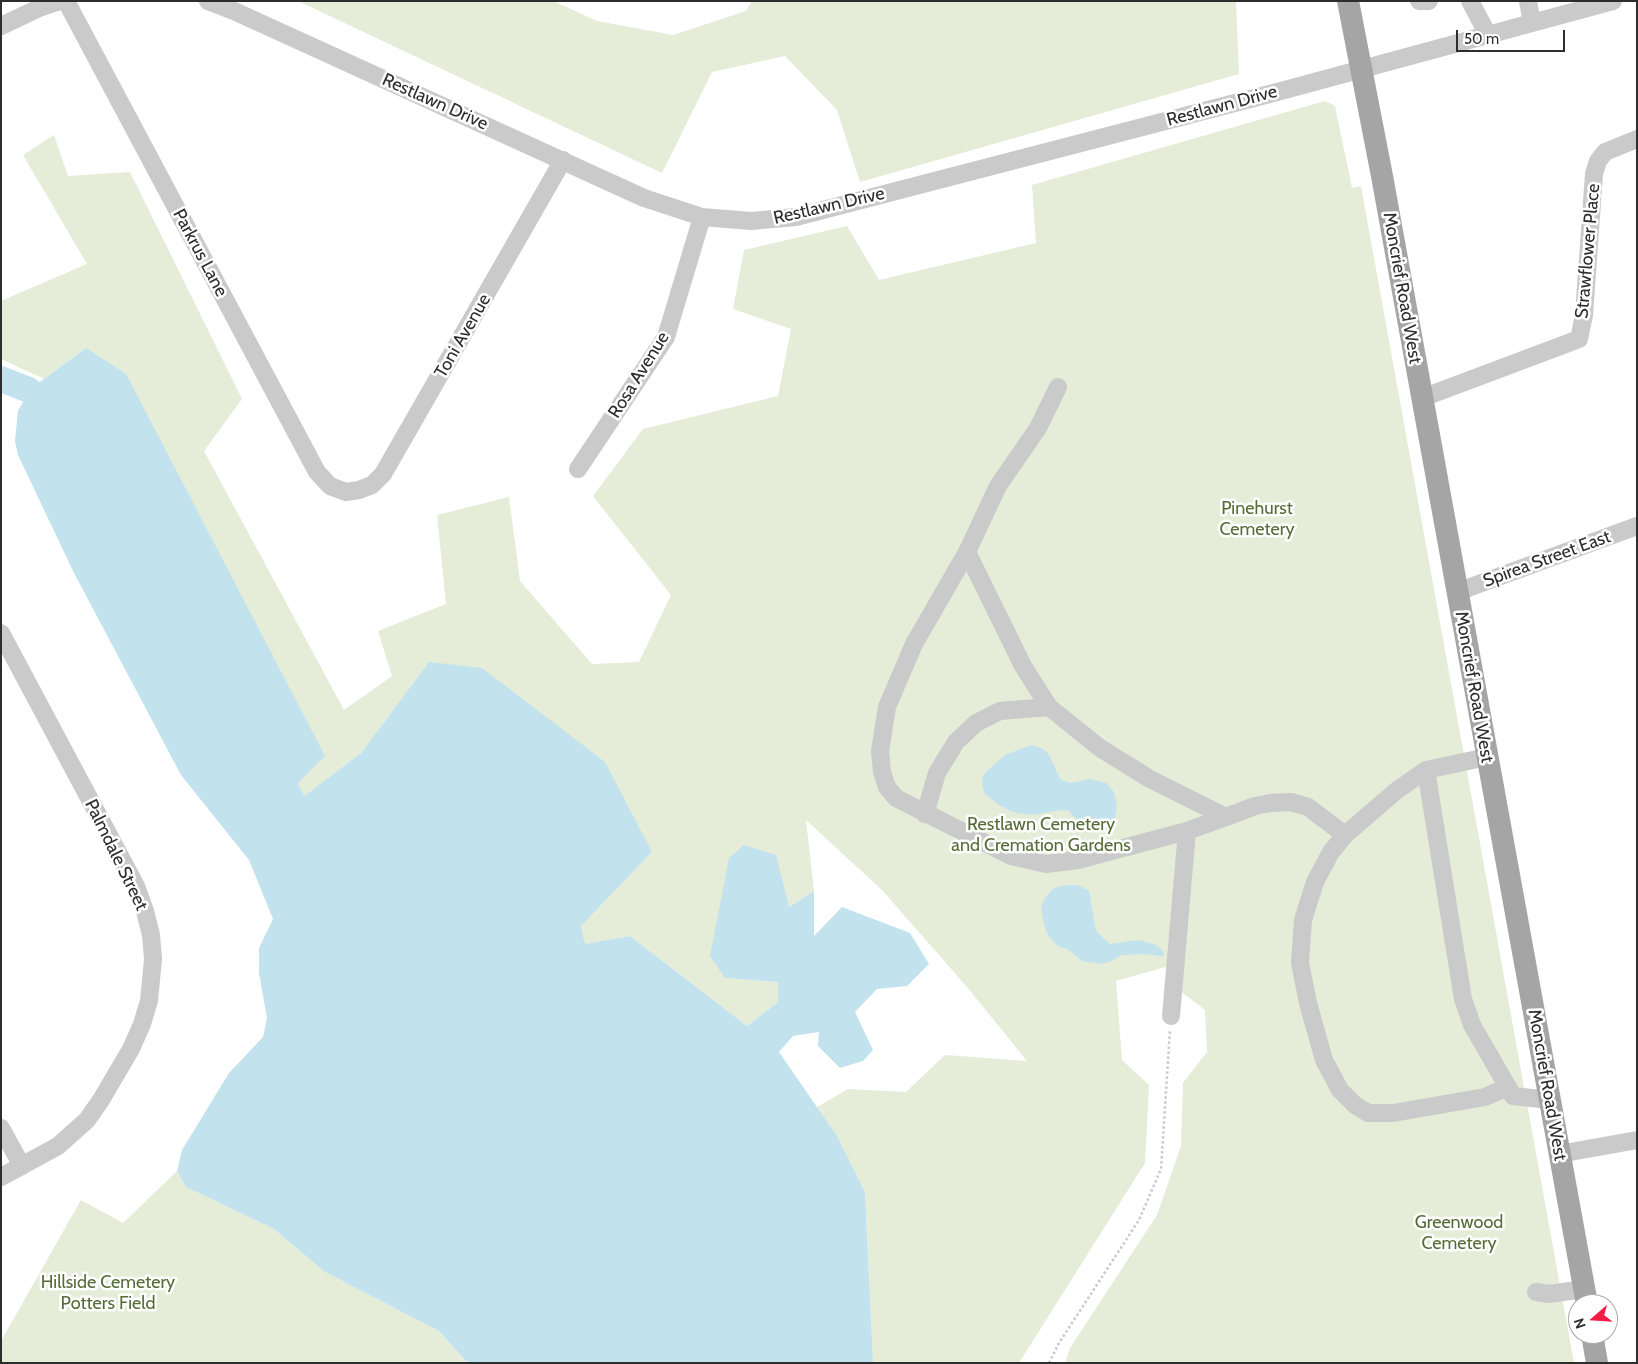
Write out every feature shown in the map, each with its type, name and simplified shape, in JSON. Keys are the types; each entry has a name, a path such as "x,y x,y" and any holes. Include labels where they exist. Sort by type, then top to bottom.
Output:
{"main road":[{"name":"Moncrief Road West","path":"1348,1 1585,1294"},
{"path":"1594,1344 1597,1363"}],"street":[{"path":"1,26 39,8 60,1"},
{"name":"Parkrus Lane","path":"66,1 317,472 330,486 346,492"},
{"name":"Restlawn Drive","path":"208,1 234,11 644,198 702,217 751,221 796,217 1613,1"},
{"path":"1419,1 1429,1"},
{"path":"1470,1 1488,35"},
{"path":"1528,1 1532,23"},
{"name":"Strawflower Place","path":"1422,398 1579,339 1584,315 1594,174 1598,161 1605,152 1637,139"},
{"name":"Toni Avenue","path":"346,492 372,485 383,474 563,160"},
{"name":"Rosa Avenue","path":"578,469 666,337 702,217"},
{"path":"1058,387 1038,428 998,486 968,552 914,644 887,706 880,751 882,772 887,787 896,798 1011,856 1046,864 1078,860 1187,831 1255,806 1270,803 1291,802 1308,807 1345,835"},
{"name":"Spirea Street East","path":"1457,592 1637,526"},
{"path":"968,552 1024,666 1049,707 1100,748 1150,779 1226,817"},
{"name":"Palmdale Street","path":"1,634 136,886 146,911 153,959 149,1001 142,1024 131,1049 101,1100 87,1120 58,1146 1,1177"},
{"path":"925,814 937,773 956,742 976,723 1000,711 1049,707"},
{"path":"1487,756 1426,770 1396,791 1345,835 1331,852 1315,882 1303,920 1300,963 1308,1003 1324,1060 1340,1090 1355,1106 1368,1113 1392,1113 1485,1097 1508,1087"},
{"path":"1426,770 1463,1000 1472,1025 1513,1096 1550,1100"},
{"path":"1171,1016 1187,831"},
{"path":"1,1128 22,1166"},
{"path":"1559,1154 1637,1140"},
{"path":"1536,1292 1568,1295"}],"path":[{"path":"1049,1363 1059,1343 1139,1220 1161,1168 1171,1016"}],"green space":[{"path":"298,1 553,1 597,21 673,35 746,11 752,1 1236,1 1239,74 860,182 837,110 785,56 712,72 662,173"},
{"path":"1325,101 1335,106 1352,188 1361,186 1568,1330 1568,1344 1571,1344 1574,1363 1065,1363 1070,1348 1157,1215 1181,1146 1183,1083 1207,1052 1205,1010 1178,989 1183,962 1116,981 1122,1060 1149,1085 1145,1163 1019,1363 871,1363 873,1361 865,1192 837,1137 817,1107 848,1089 906,1092 945,1055 1027,1061 967,987 882,890 806,820 814,891 789,907 725,978 778,982 778,1002 747,1026 630,936 585,944 581,926 652,852 429,662 361,753 304,796 86,348 44,379 1,359 1,301 87,264 23,155 54,135 68,176 130,172 242,399 204,451 344,710 392,676 378,631 446,604 437,515 509,497 520,581 592,664 639,662 671,595 593,496 643,429 778,396 791,329 733,309 744,250 847,226 879,280 1036,243 1032,185"},
{"name":"Hillside Cemetery Potters Field","path":"177,1171 186,1187 274,1229 325,1272 439,1331 465,1360 470,1363 1,1363 1,1341 81,1200 123,1223"}],"water":[{"path":"86,348 126,374 325,756 298,783 304,796 361,753 429,662 482,668 605,762 652,852 581,926 585,944 630,936 747,1026 778,1002 778,982 725,978 710,956 729,858 744,845 776,855 789,907 814,891 814,936 842,907 910,933 929,964 907,986 877,989 855,1012 873,1050 863,1061 840,1068 818,1046 819,1032 793,1036 779,1052 837,1136 865,1192 873,1361 871,1363 470,1363 465,1360 439,1331 325,1272 274,1229 186,1187 177,1171 182,1150 229,1073 263,1037 267,1018 259,973 259,948 273,919 249,860 181,775 73,571 18,455 15,441 18,411 29,390"},
{"path":"1031,745 1041,748 1048,753 1060,779 1070,783 1090,779 1106,783 1114,792 1117,805 1115,817 1105,828 1095,830 1083,826 1069,811 1062,810 1031,815 1013,812 999,805 985,794 982,784 983,776 988,770 1005,755"},
{"path":"1078,885 1089,891 1096,931 1110,944 1139,940 1156,945 1162,950 1164,956 1122,955 1101,964 1082,961 1069,950 1058,946 1049,937 1041,908 1045,898 1054,888"}],"waterway":[{"path":"1,379 29,390"}],"park label":[{"name":"Pinehurst Cemetery","path":"1257,519"},
{"name":"Restlawn Cemetery and Cremation Gardens","path":"1041,835"},
{"name":"Greenwood Cemetery","path":"1459,1233"}]}
